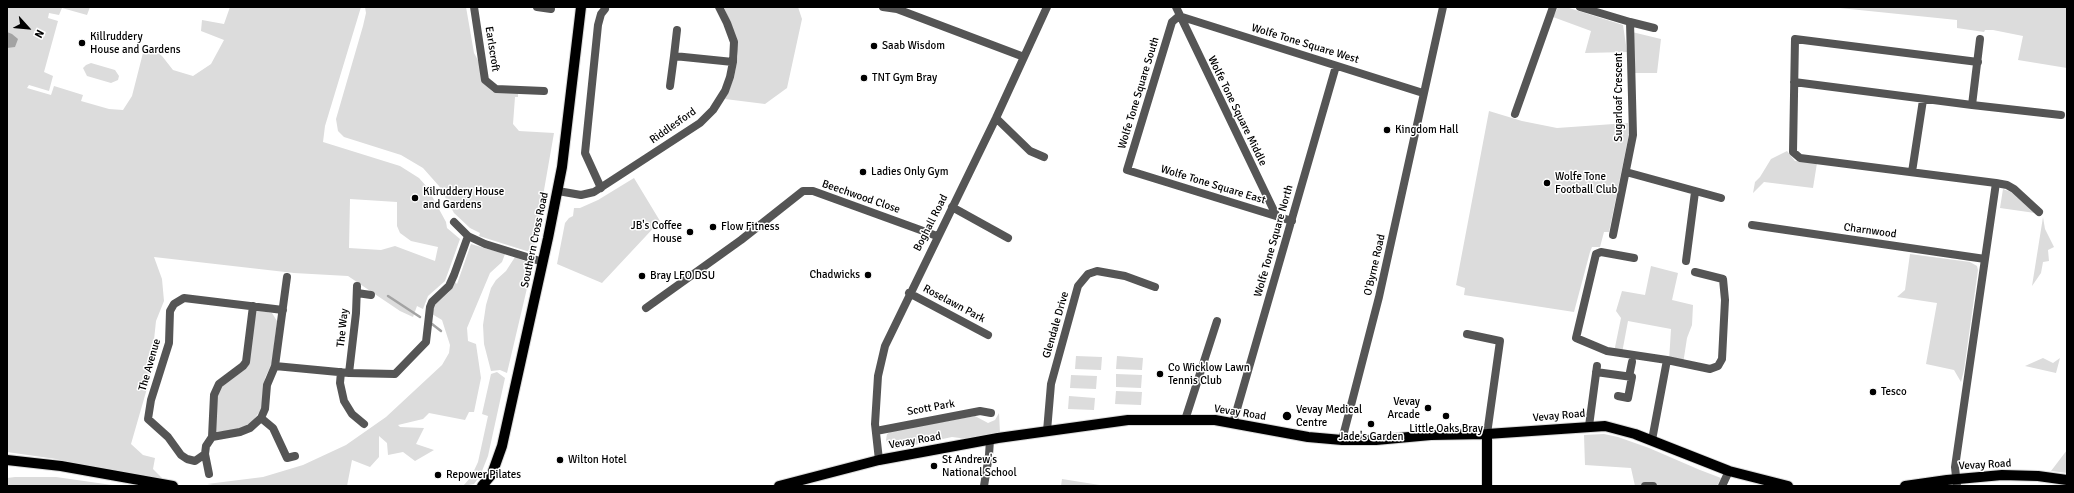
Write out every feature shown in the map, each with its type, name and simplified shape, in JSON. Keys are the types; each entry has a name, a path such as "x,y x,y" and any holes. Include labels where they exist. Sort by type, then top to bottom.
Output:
{"main road":[{"name":"Southern Cross Road","path":"492,486 492,474 502,446 558,191 581,7"},
{"name":"Vevay Road","path":"779,486 879,460 990,440 1128,420 1215,420 1308,437 1342,440 1376,440 1431,434 1487,434 1605,426 1620,428 1729,472 1788,486"},
{"path":"1487,434 1487,486"},
{"path":"7,460 60,466 173,486"},
{"name":"Southern Cross Road","path":"482,486 492,474"},
{"name":"Vevay Road","path":"1905,486 1957,482 2002,475 2038,476 2067,480"}],"street":[{"name":"Earlscroft","path":"474,7 485,80 496,89 544,91"},
{"path":"538,7 551,9"},
{"name":"Riddlesford","path":"558,191 581,195 594,192 700,123 713,110 725,91 733,62 734,42 719,7"},
{"path":"883,7 897,9 1024,57"},
{"name":"Boghall Road","path":"879,460 876,431 878,376 882,356 909,293 996,118 1047,7"},
{"path":"1176,7 1179,16"},
{"path":"1424,93 1443,7"},
{"path":"1515,114 1554,7"},
{"path":"1580,7 1654,28"},
{"path":"601,188 585,153 598,26 601,14 605,9"},
{"name":"Wolfe Tone Square South","path":"1126,170 1172,22 1179,16"},
{"name":"Wolfe Tone Square West","path":"1179,16 1424,93"},
{"name":"Wolfe Tone Square Middle","path":"1179,16 1276,215"},
{"name":"Sugarloaf Crescent","path":"1613,235 1633,135 1630,22"},
{"path":"670,86 677,30"},
{"path":"1978,62 1795,39 1793,152 1800,158 2007,185 2014,189 2039,212"},
{"path":"1972,105 1980,39"},
{"path":"674,56 733,62"},
{"name":"Wolfe Tone Square North","path":"1233,423 1336,66"},
{"path":"1794,82 1923,100 2061,115"},
{"name":"O'Byrne Road","path":"1342,440 1380,290 1424,93"},
{"path":"1912,172 1923,100"},
{"path":"996,118 1030,151 1044,157"},
{"name":"Wolfe Tone Square East","path":"1126,170 1292,221"},
{"path":"1626,172 1721,198"},
{"path":"1957,482 1955,468 1996,183"},
{"name":"Beechwood Close","path":"646,308 741,240 803,191 813,192 937,236"},
{"path":"1686,261 1695,192"},
{"path":"952,207 1008,238"},
{"path":"454,222 468,236 543,262"},
{"name":"Charnwood","path":"1752,225 1985,259"},
{"path":"273,369 395,374 426,342 432,302 444,291 454,275 468,236"},
{"path":"1634,258 1601,252 1596,254 1576,338 1607,351 1667,360 1710,369 1718,366 1722,359 1725,300 1723,279 1695,272"},
{"name":"Glendale Drive","path":"1047,431 1051,384 1078,286 1088,274 1097,271 1124,276 1155,287"},
{"path":"212,437 240,432 250,428 261,418 265,409 273,369 283,310 286,277"},
{"name":"The Way","path":"364,424 349,417 341,393 357,289 371,295"},
{"name":"Roselawn Park","path":"909,293 988,335"},
{"name":"The Avenue","path":"205,454 196,462 187,459 181,455 168,438 148,419 151,400 169,344 170,311 174,304 184,298 283,310"},
{"path":"209,474 205,454 206,446 212,437 214,395 219,384 243,366 246,362 253,306"},
{"path":"1185,420 1217,321"},
{"path":"1467,334 1500,341 1487,434"},
{"path":"1652,440 1667,360"},
{"path":"1629,377 1632,362"},
{"path":"1589,426 1597,369 1632,377 1628,398 1618,396"},
{"name":"Scott Park","path":"876,431 980,411 991,413"},
{"path":"261,418 273,428 288,458"},
{"path":"984,486 990,440"},
{"path":"1722,486 1729,472"},
{"path":"1645,486 1653,486"}],"shaded area":[{"path":"7,7 90,7 87,15 62,8 59,15 49,13 48,18 58,21 44,72 53,76 49,91 29,85 27,88 51,95 54,86 83,95 81,101 109,109 123,110 132,96 144,49 153,49 162,56 173,70 193,76 211,64 224,40 201,31 202,20 224,24 230,7 361,7 325,126 323,142 400,166 419,178 427,187 446,222 447,228 460,239 445,281 428,296 423,309 417,306 413,317 400,311 348,276 294,273 154,257 162,279 164,301 156,321 150,378 131,444 143,455 155,458 153,469 163,479 82,466 56,459 7,452","holes":["350,199 397,202 397,226 400,233 411,241 438,247 435,261 395,246 381,250 349,248"]},
{"path":"365,7 466,7 474,53 480,64 482,82 493,92 518,93 518,97 515,97 513,124 519,131 554,133 533,253 479,236 480,233 470,228 454,213 439,186 423,168 401,155 344,137 338,131 336,119 363,26 366,13"},
{"path":"724,7 798,7 802,19 787,88 765,104 725,99 734,78 738,56 734,32"},
{"path":"1558,7 1566,7 1623,25 1627,52 1585,53 1591,31 1553,17"},
{"path":"1830,7 2067,7 2067,68 2018,60 2023,36 1993,30 1985,30 1984,32 1957,28 1957,20"},
{"path":"7,32 18,39 15,47 7,48"},
{"path":"1632,32 1661,39 1657,73 1634,73"},
{"path":"91,63 115,70 119,76 118,80 111,83 87,76 83,68"},
{"name":"Wolfe Tone Football Club","path":"1489,111 1522,121 1557,128 1628,123 1629,134 1609,232 1604,232 1600,247 1592,247 1574,312 1464,295 1465,288 1456,285"},
{"path":"1787,151 1795,161 1817,163 1813,188 1764,182 1753,193 1755,182 1760,177 1771,159"},
{"path":"634,178 660,221 602,283 557,264 565,223 573,216 574,208 580,208 598,200"},
{"path":"2003,189 2011,192 2035,213 2000,208"},
{"path":"2043,217 2045,229 2054,247 2048,250 2049,261 2043,262 2041,273 2032,286"},
{"path":"471,244 505,254 502,262 490,273 467,328 468,341 476,344 481,378 474,412 469,412 465,420 429,413 423,419 398,425 400,427 424,428 416,444 434,450 415,461 403,452 388,455 387,443 379,436 379,457 370,467 352,460 347,486 219,486 207,484 263,477 303,465 346,445 386,417 442,365 449,353 450,345 442,320 432,314 435,304 449,292 455,282 457,284"},
{"path":"1910,254 1970,262 1977,266 1978,270 1961,382 1954,370 1926,364 1937,303 1897,297 1905,290"},
{"path":"515,257 529,263 532,267 507,373 500,370 491,371 484,344 483,325 486,305 491,288 496,280 506,271"},
{"path":"1651,266 1678,273 1672,300 1693,305 1692,325 1687,338 1683,364 1669,361 1671,329 1628,321 1622,353 1614,352 1621,318 1616,311 1622,291 1645,295"},
{"path":"256,310 272,313 277,321 272,363 265,378 261,410 250,424 236,430 216,432 215,405 220,388 243,369"},
{"path":"1076,356 1102,357 1101,370 1075,369"},
{"path":"1117,356 1143,358 1142,370 1116,369"},
{"path":"2043,358 2053,363 2060,358 2056,373 2025,366"},
{"path":"497,372 505,378 488,456 480,476 474,484 463,486 471,477 478,462 488,416 482,414 491,374"},
{"path":"1116,374 1142,375 1141,388 1116,387"},
{"path":"1071,375 1097,376 1096,389 1070,388"},
{"path":"1116,391 1142,392 1141,405 1115,404"},
{"path":"1069,396 1095,398 1094,410 1068,409"},
{"path":"999,413 1000,433 968,439 952,437 895,449 889,446 886,440 887,434 892,431 975,416 988,423 995,420"},
{"path":"1604,434 1618,437 1649,448 1721,478 1717,486 1635,486 1631,468 1585,465 1584,435"},
{"path":"2067,450 2067,473 2051,471"},
{"path":"56,477 119,486 7,486 7,478"},
{"path":"1062,479 1106,486 1061,486"}],"waterway":[{"path":"388,296 420,317"},
{"path":"432,324 441,331"}],"place":[{"name":"Killruddery House and Gardens","path":"82,43"},
{"name":"Saab Wisdom","path":"874,46"},
{"name":"TNT Gym Bray","path":"864,78"},
{"name":"Kingdom Hall","path":"1387,130"},
{"name":"Ladies Only Gym","path":"863,172"},
{"name":"Wolfe Tone Football Club","path":"1547,183"},
{"name":"Kilruddery House and Gardens","path":"415,198"},
{"name":"Flow Fitness","path":"713,227"},
{"name":"JB's Coffee House","path":"690,232"},
{"name":"Chadwicks","path":"868,275"},
{"name":"Bray LFO DSU","path":"642,276"},
{"name":"Co Wicklow Lawn Tennis Club","path":"1160,374"},
{"name":"Tesco","path":"1873,392"},
{"name":"Vevay Arcade","path":"1428,408"},
{"name":"Vevay Medical Centre","path":"1287,416"},
{"name":"Little Oaks Bray","path":"1446,416"},
{"name":"Jade's Garden","path":"1371,424"},
{"name":"Wilton Hotel","path":"560,460"},
{"name":"St Andrew's National School","path":"934,466"},
{"name":"Repower Pilates","path":"438,475"}]}
